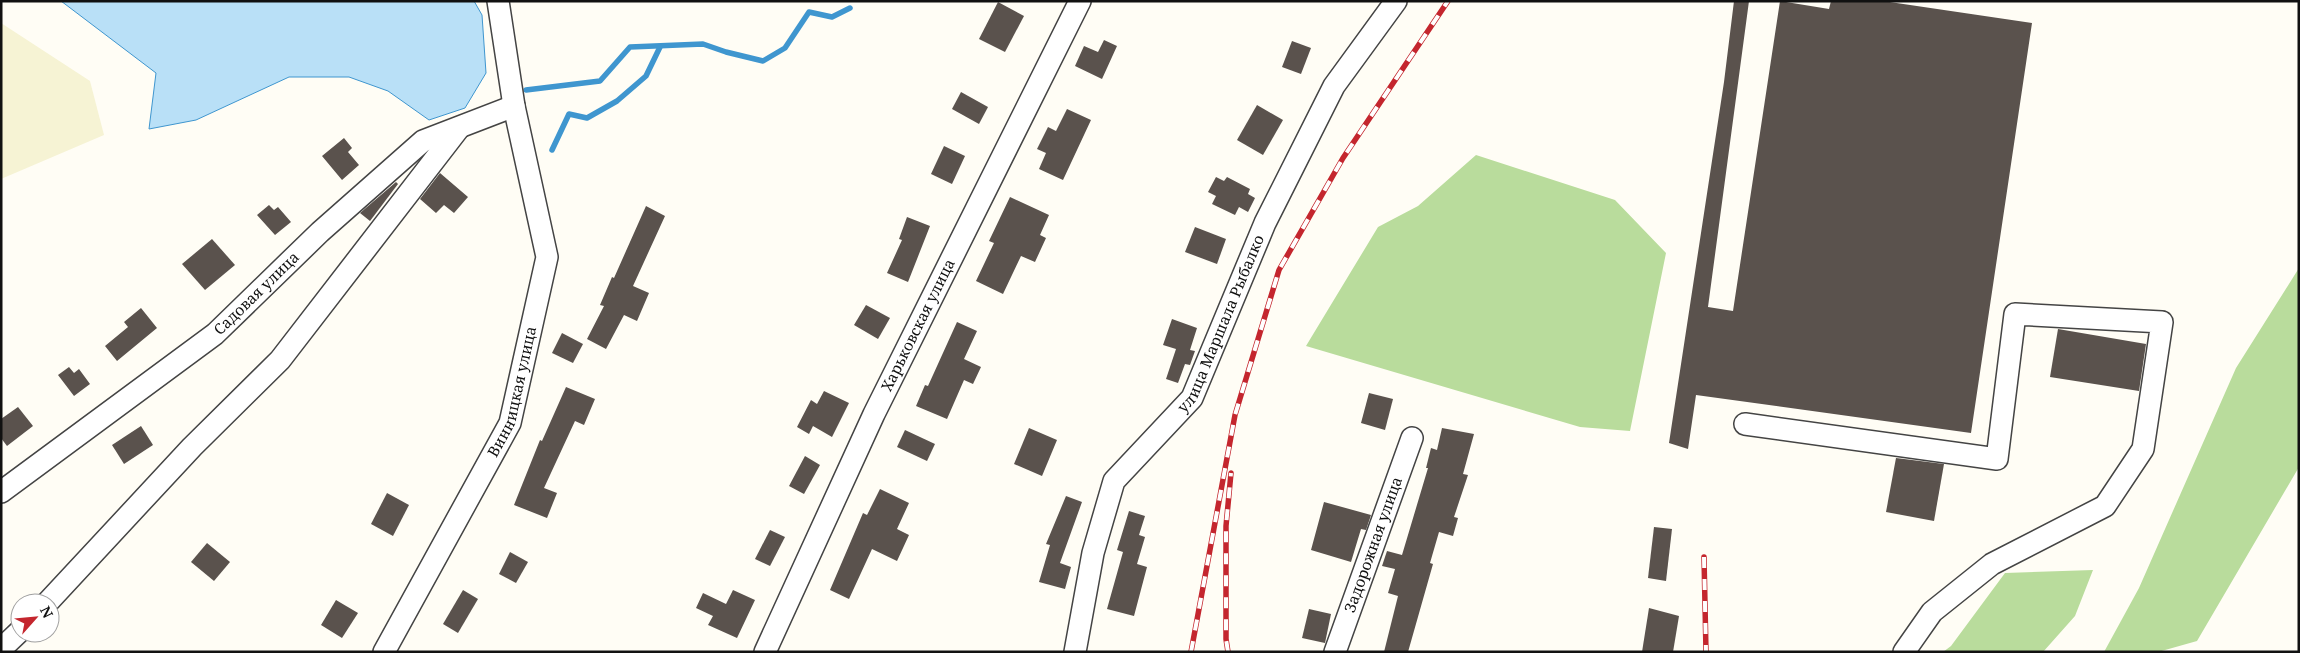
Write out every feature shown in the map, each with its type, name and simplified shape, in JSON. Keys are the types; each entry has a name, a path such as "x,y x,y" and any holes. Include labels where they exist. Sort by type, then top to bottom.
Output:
{"street":[{"name":"Винницкая улица","path":"384,652 510,423 547,257 514,106 498,1"},
{"name":"Харьковская улица","path":"765,652 874,414 1080,1"},
{"name":"улица Маршала Рыбалко","path":"1075,652 1093,553 1114,481 1192,398 1265,223 1334,86 1396,1"},
{"name":"Садовая улица","path":"1,492 215,334 320,232 423,141 514,106"},
{"path":"56,593 192,448 280,360 459,128"},
{"path":"1745,424 1998,459 2015,314 2162,322 2143,449 2105,506 1992,564 1932,612 1904,652"},
{"name":"Задорожная улица","path":"1335,652 1412,438"}],"shaded area":[{"path":"1,23 90,81 104,135 1,179"}],"green space":[{"path":"1476,155 1615,200 1666,253 1630,431 1580,427 1306,346 1378,227 1418,206"},
{"path":"2299,268 2299,467 2197,641 2158,652 2104,652 2139,588 2236,368"},
{"path":"2093,570 2075,616 2043,652 1943,652 1951,646 2005,573"}],"water":[{"path":"61,1 474,1 482,15 486,73 465,108 429,120 388,91 349,77 289,77 196,120 149,129 156,73"}],"building":[{"path":"1734,1 1749,1 1708,307 1733,311 1780,1 1829,9 1831,1 1883,1 2032,23 1971,433 1696,395 1688,449 1669,443 1724,82"},
{"path":"998,2 1024,16 1005,52 979,39"},
{"path":"1104,40 1117,46 1102,79 1075,66 1084,46 1098,52"},
{"path":"1292,41 1311,48 1301,74 1282,67"},
{"path":"961,92 988,107 979,124 952,109"},
{"path":"1257,105 1283,120 1263,155 1237,140"},
{"path":"1067,109 1091,120 1063,180 1039,169 1046,153 1037,149 1048,127 1056,131"},
{"path":"344,138 352,148 348,152 359,165 342,180 322,156"},
{"path":"944,146 965,156 952,184 931,174"},
{"path":"440,173 468,197 454,213 444,205 436,213 420,199"},
{"path":"1216,177 1224,181 1227,177 1250,189 1248,194 1255,198 1248,212 1239,207 1235,215 1212,204 1216,196 1208,192"},
{"path":"396,182 398,184 370,221 360,213"},
{"path":"1010,197 1049,215 1040,235 1046,238 1035,262 1021,256 1003,294 976,281 994,243 989,241"},
{"path":"269,205 274,210 278,207 291,222 275,235 257,215"},
{"path":"646,206 665,216 633,286 649,293 637,321 624,315 606,349 587,339 604,306 600,305 612,277 614,278"},
{"path":"907,217 930,226 908,282 887,273 902,240 899,239"},
{"path":"1195,227 1226,239 1217,264 1185,252"},
{"path":"212,239 235,265 205,290 182,264"},
{"path":"866,305 890,318 878,339 854,325"},
{"path":"141,308 157,328 117,361 105,346 128,327 124,322"},
{"path":"1172,319 1197,328 1190,350 1195,351 1190,365 1185,364 1178,383 1166,379 1176,349 1163,345"},
{"path":"957,322 977,331 964,359 981,367 973,384 964,380 947,419 916,406 925,385 928,386"},
{"path":"2058,329 2146,344 2139,391 2050,377"},
{"path":"562,333 583,344 573,363 552,353"},
{"path":"69,367 74,373 79,369 90,384 74,396 58,375"},
{"path":"566,387 595,399 584,425 575,421 544,488 557,493 547,518 514,505 540,440 542,441"},
{"path":"824,391 849,403 832,437 813,426 809,434 797,427 811,400 817,404"},
{"path":"1369,393 1393,399 1385,430 1361,423"},
{"path":"18,407 33,426 7,446 1,438 1,419"},
{"path":"141,426 153,445 124,464 112,445"},
{"path":"1029,428 1057,440 1042,476 1014,464"},
{"path":"1442,428 1474,434 1463,474 1468,475 1454,517 1458,518 1453,536 1439,532 1430,563 1433,564 1408,652 1384,652 1398,596 1388,593 1395,569 1382,566 1387,551 1402,555 1428,468 1426,468 1431,448 1437,450"},
{"path":"905,430 935,444 927,461 897,447"},
{"path":"805,456 820,465 804,494 789,486"},
{"path":"1896,458 1944,464 1934,521 1886,512"},
{"path":"880,489 909,503 897,529 909,535 897,561 872,549 849,599 830,590 863,513 867,515"},
{"path":"387,493 409,505 393,536 371,524"},
{"path":"1066,496 1082,502 1060,563 1071,567 1065,589 1039,582 1050,545 1046,544"},
{"path":"1324,502 1371,515 1366,530 1361,529 1351,562 1311,550"},
{"path":"1129,511 1145,516 1139,535 1145,537 1137,564 1147,567 1134,616 1107,609 1123,552 1117,550"},
{"path":"1654,527 1672,529 1666,581 1648,578"},
{"path":"770,530 785,537 770,566 755,559"},
{"path":"207,543 230,562 214,581 191,562"},
{"path":"510,552 528,562 516,583 499,574"},
{"path":"463,590 478,599 458,633 443,624"},
{"path":"733,590 755,600 737,638 708,625 713,616 696,608 703,593 726,604"},
{"path":"336,600 358,613 342,638 321,625"},
{"path":"1649,608 1679,616 1673,652 1642,652"},
{"path":"1309,609 1331,614 1325,643 1302,638"}],"waterway":[{"path":"526,90 600,81 630,47 703,44 763,61 785,48 809,12 832,17 850,8"},
{"path":"552,150 569,114 587,118 617,101 646,76 660,47"}],"railway":[{"path":"1191,652 1235,415 1279,270 1343,158 1448,1"},
{"path":"1228,652 1226,639 1226,526 1231,473"},
{"path":"1704,557 1706,652"}]}
